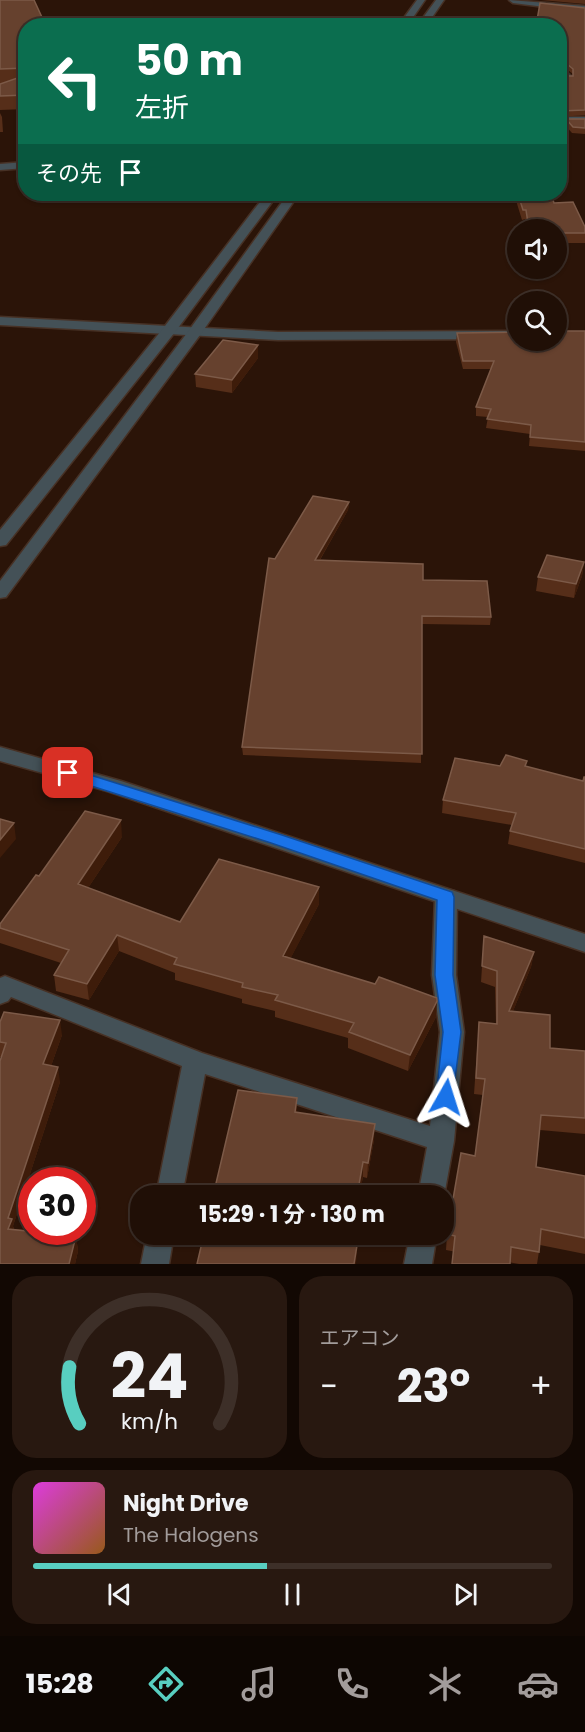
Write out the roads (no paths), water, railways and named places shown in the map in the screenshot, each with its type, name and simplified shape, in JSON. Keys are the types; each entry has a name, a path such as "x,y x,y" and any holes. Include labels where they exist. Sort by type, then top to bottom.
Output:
{"street":[{"path":"408,18 421,0"},
{"path":"427,18 440,0"},
{"path":"513,0 585,9"},
{"path":"554,0 585,4"},
{"path":"567,120 585,120"},
{"path":"0,167 18,166"},
{"path":"0,541 170,329 267,201"},
{"path":"0,593 195,332 288,201"},
{"path":"0,321 195,332 358,337 507,334"},
{"path":"0,754 124,790 585,943"},
{"path":"433,1185 441,1141 452,1032 444,975 446,897"},
{"path":"0,995 5,985 195,1061 441,1141"},
{"path":"171,1185 195,1061"},
{"path":"156,1264 159,1245"},
{"path":"418,1264 422,1245"}]}
